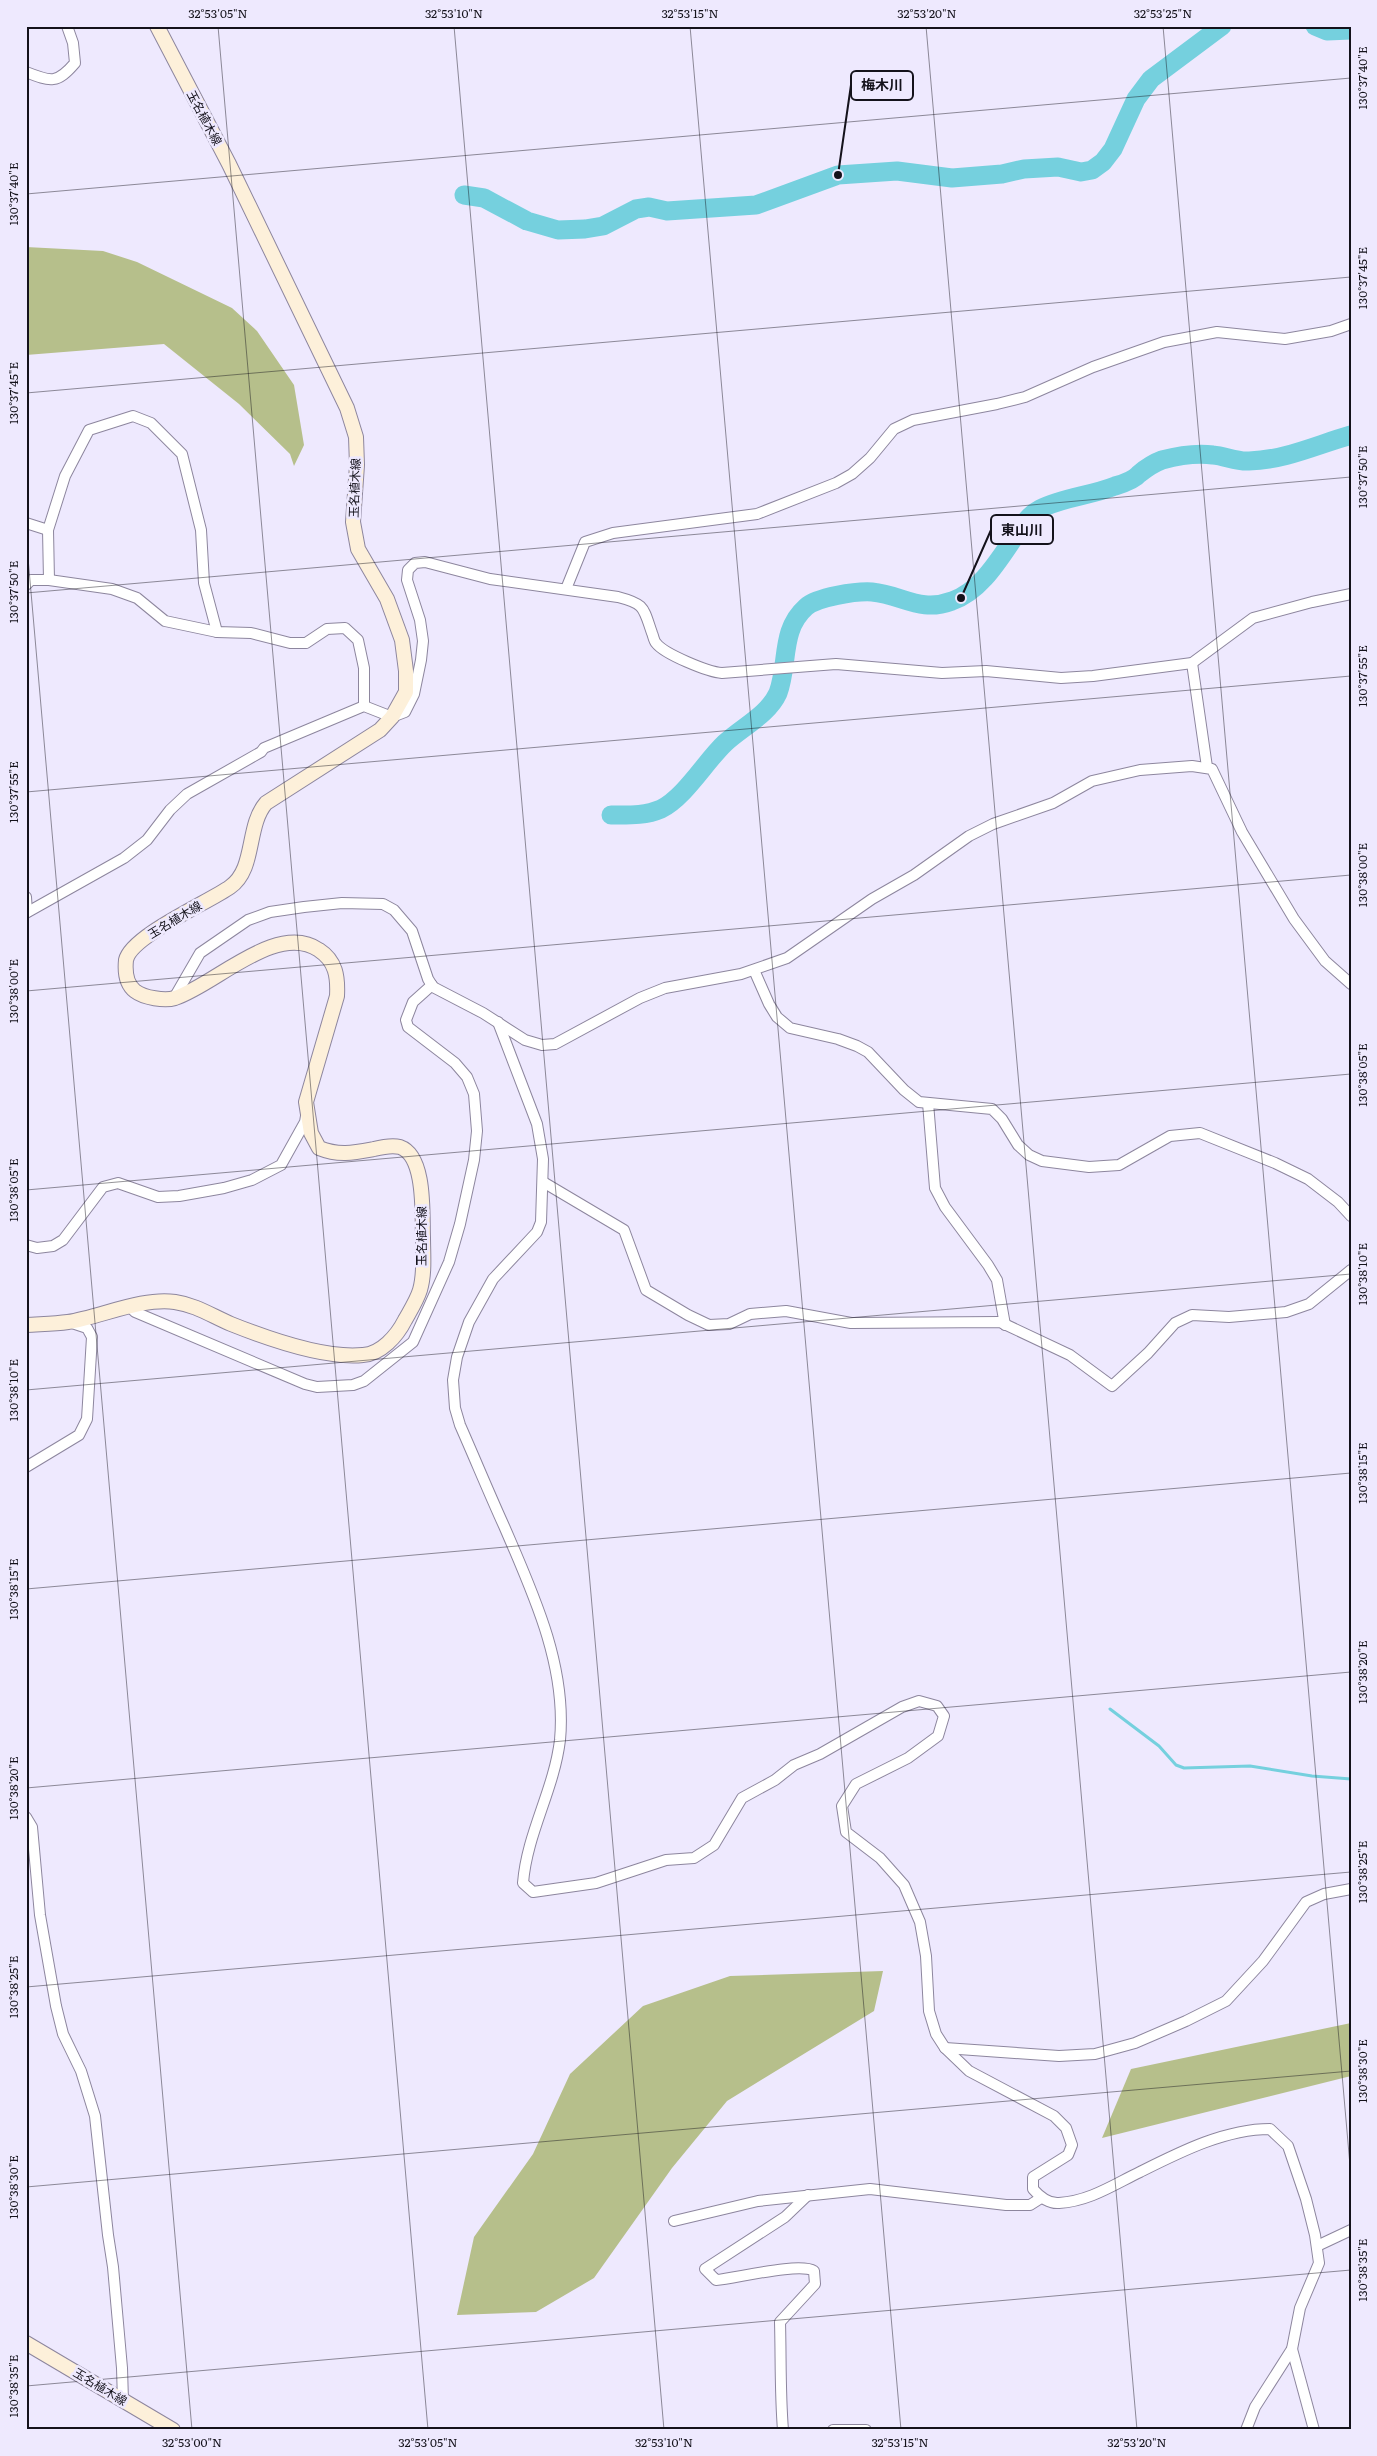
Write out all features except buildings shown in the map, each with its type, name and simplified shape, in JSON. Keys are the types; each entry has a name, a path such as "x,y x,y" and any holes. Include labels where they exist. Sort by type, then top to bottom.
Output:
{"main road":[{"name":"玉名植木線","path":"26,1326 68,1322 129,1306 173,1302 196,1306 230,1323 273,1340 333,1354 364,1355 386,1345 401,1328 420,1290 424,1262 422,1200 417,1165 411,1154 400,1147 386,1147 345,1154 333,1154 319,1148 311,1133 306,1102 337,996 338,978 332,962 322,952 310,944 289,942 269,947 174,998 142,995 133,990 125,973 127,957 147,936 232,886 243,872 258,812 266,803 380,730 392,718 406,692 402,640 387,600 358,549 353,522 357,465 356,437 347,408 229,164 157,26"},
{"name":"玉名植木線","path":"26,2343 174,2430"}],"street":[{"path":"26,72 54,80 64,77 75,63 73,43 67,26"},
{"path":"566,589 585,542 613,533 757,514 775,509 836,483 852,474 870,458 894,429 913,420 1025,397 1093,367 1164,342 1217,332 1285,339 1331,331 1351,324"},
{"path":"49,580 48,530 65,476 89,430 133,416 151,423 182,454 201,530 204,583 218,632"},
{"path":"26,523 48,530"},
{"path":"26,897 27,912 124,858 147,840 187,794 261,752 264,748 364,706 392,718 405,712 414,694 423,641 420,620 407,580 408,570 415,563 425,562 490,580 566,589 637,602 643,608 656,644 688,663 710,672 722,673 836,664 942,673 986,671 1061,678 1093,676 1192,663 1253,618 1312,602 1351,594"},
{"path":"26,585 31,580 49,580 112,589 137,598 165,622 218,632 251,633 290,644 306,644 327,629 345,628 358,640 364,668 364,706"},
{"path":"1192,663 1207,767 1215,774 1242,832 1294,919 1325,961 1351,984"},
{"path":"174,998 200,953 248,920 282,910 342,903 383,904 394,910 412,931 432,985 446,996 498,1022 509,1031 534,1044 555,1044 640,998 665,988 754,970 787,958 872,898 914,875 969,836 994,824 1053,803 1105,776 1140,770 1207,767"},
{"path":"754,970 769,1004 778,1017 790,1028 838,1038 868,1052 904,1090 919,1102 992,1109 1002,1119 1018,1146 1029,1155 1042,1160 1076,1166 1119,1165 1170,1136 1200,1133 1275,1163 1308,1179 1348,1210"},
{"path":"129,1306 135,1312 317,1387 353,1385 364,1381 413,1342 449,1262 460,1224 474,1160 477,1130 474,1094 467,1077 455,1064 408,1027 406,1020 413,1002 432,985"},
{"path":"498,1022 537,1124 543,1159 542,1222 537,1232 493,1280 478,1305 469,1322 457,1357 453,1380 455,1408 460,1425 523,1569 545,1628 560,1701 559,1743 552,1782 525,1860 523,1883 533,1892 587,1884 639,1870 666,1860 694,1858 714,1845 742,1798 775,1780 794,1765 820,1754 902,1707 919,1701 937,1706 944,1716 938,1736 908,1758 856,1784 842,1806 846,1832 880,1858 904,1885 920,1922 926,1956 929,2011 936,2034 945,2048 969,2071 1054,2116 1066,2128 1072,2145 1068,2154 1033,2177 1033,2189 1041,2198 1057,2203 1090,2198 1141,2171 1219,2138 1248,2129 1270,2129 1288,2146 1306,2199 1319,2263 1300,2308 1292,2349 1256,2407 1246,2430"},
{"path":"26,1245 37,1248 53,1246 63,1240 103,1187 118,1183 158,1197 172,1196 224,1188 252,1180 282,1165 306,1122 306,1102"},
{"path":"928,1103 935,1188 945,1207 997,1280 1005,1325"},
{"path":"543,1182 624,1230 646,1290 688,1315 710,1325 729,1324 750,1314 786,1311 851,1323 1000,1322 1070,1355 1112,1386 1148,1353 1175,1323 1192,1315 1229,1317 1286,1312 1309,1304 1351,1270"},
{"path":"26,1466 79,1436 87,1419 92,1337 88,1328 68,1322"},
{"path":"26,1817 32,1827 40,1915 56,2006 63,2034 81,2071 95,2116 113,2267 123,2401"},
{"path":"945,2048 1059,2056 1095,2054 1135,2043 1186,2021 1226,2000 1262,1961 1306,1902 1324,1894 1351,1889"},
{"path":"674,2221 758,2201 808,2194 870,2189 1006,2205 1030,2205 1041,2198"},
{"path":"783,2430 780,2396 782,2373 780,2322 816,2284 814,2271 808,2267 716,2280 705,2268 785,2217 808,2194"},
{"path":"1316,2246 1351,2230"},
{"path":"1292,2349 1314,2430"},
{"path":"833,2430 866,2430"}],"green space":[{"path":"26,247 103,251 137,262 232,308 257,331 294,385 304,445 294,466 290,454 239,404 164,344 26,355"},
{"path":"883,1971 874,2011 727,2101 672,2168 594,2278 536,2312 457,2315 474,2237 533,2154 570,2074 643,2006 730,1976"},
{"path":"1351,2023 1351,2076 1102,2138 1131,2069"}],"waterway":[{"path":"464,195 484,198 527,221 558,230 585,229 603,226 636,209 649,207 667,211 756,205 838,175 897,171 952,178 1002,174 1024,169 1058,167 1081,172 1092,170 1103,162 1113,149 1136,99 1151,79 1222,26"},
{"path":"1315,26 1327,31 1351,30"},
{"path":"611,815 649,813 661,809 670,803 687,788 725,743 768,708 778,693 786,647 792,626 798,616 811,603 837,595 865,592 883,594 930,605 952,601 963,596 982,581 1033,513 1049,505 1124,483 1162,460 1200,454 1245,461 1262,460 1288,455 1351,435"},
{"path":"1110,1709 1159,1746 1176,1765 1184,1768 1250,1766 1312,1776 1351,1779"}],"place":[{"name":"梅木川","path":"838,175"},
{"name":"東山川","path":"961,598"}]}
